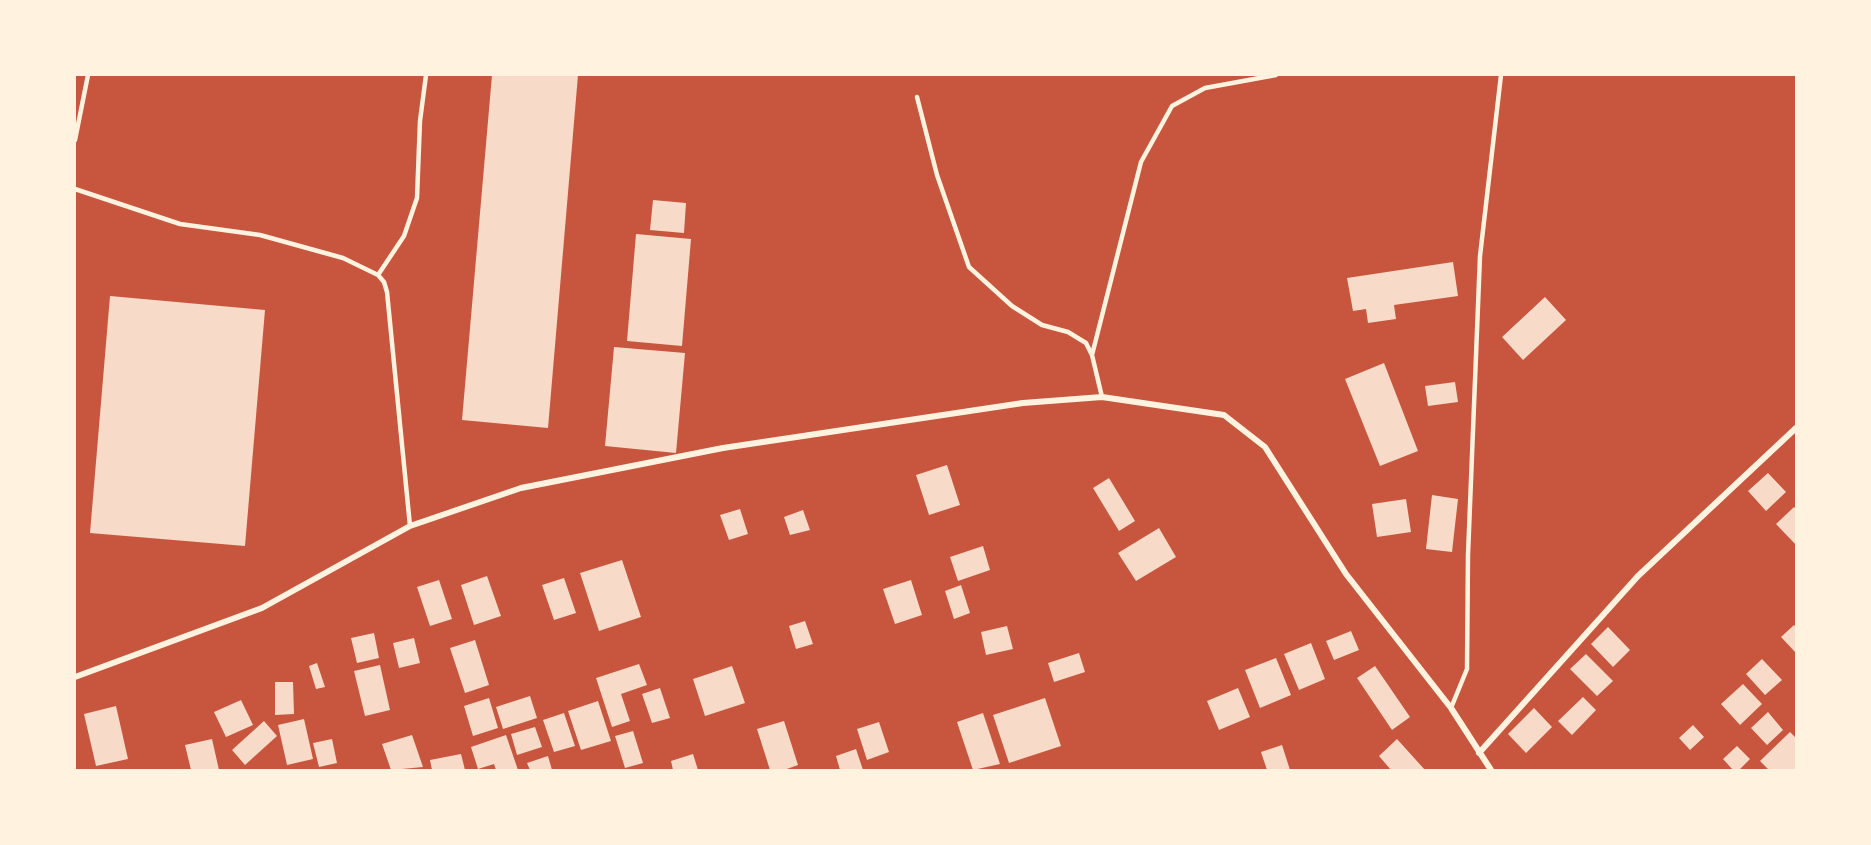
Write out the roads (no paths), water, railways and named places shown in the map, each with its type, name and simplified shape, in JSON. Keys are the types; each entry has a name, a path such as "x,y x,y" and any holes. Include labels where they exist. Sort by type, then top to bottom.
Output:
{"street":[{"path":"75,677 262,608 410,526 521,488 723,448 1023,403 1102,398 1224,415 1265,447 1346,574 1451,708 1491,770"},
{"path":"1479,753 1638,576 1796,428"}],"lane":[{"path":"75,140 88,75"},
{"path":"378,274 405,236 417,198 426,75"},
{"path":"1092,355 1141,162 1172,106 1205,88 1276,75"},
{"path":"1451,708 1467,669 1468,555 1480,256 1501,75"},
{"path":"917,97 938,175 969,267 1012,306 1042,325 1068,332 1086,343 1092,355 1102,398"},
{"path":"75,189 180,224 260,235 343,258 378,274 387,292 410,526"}]}
